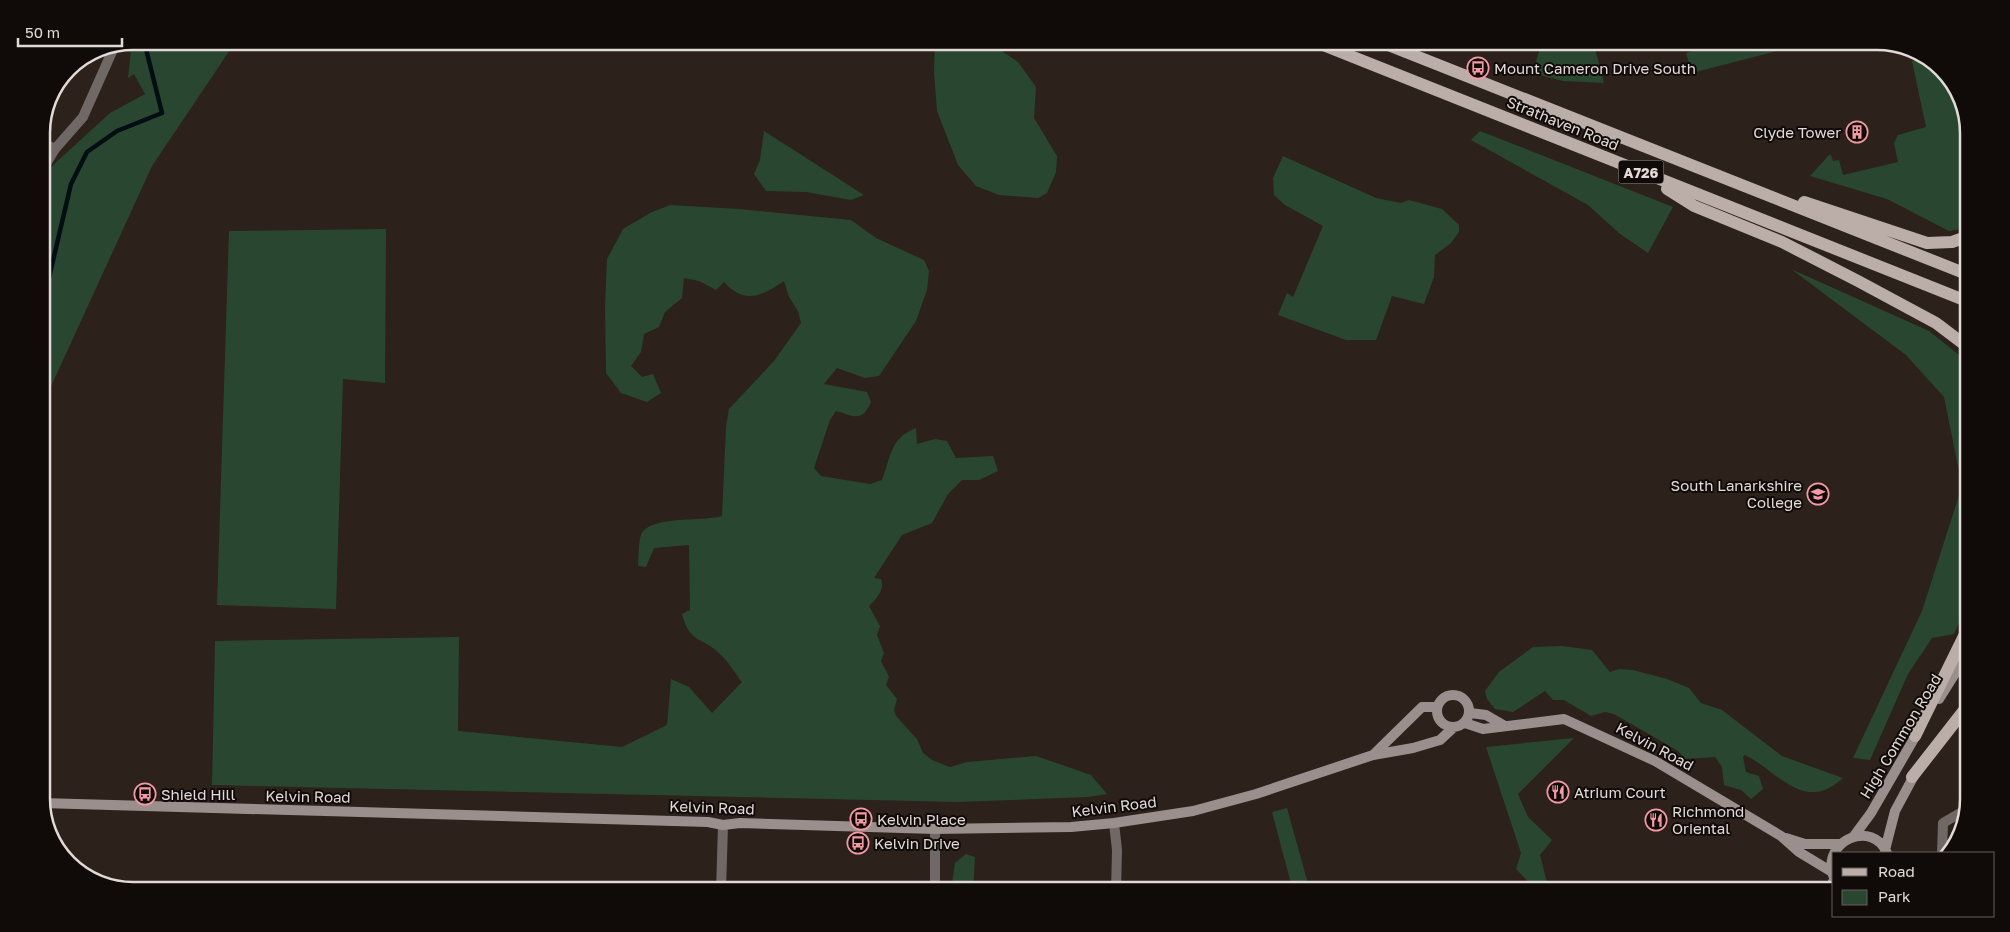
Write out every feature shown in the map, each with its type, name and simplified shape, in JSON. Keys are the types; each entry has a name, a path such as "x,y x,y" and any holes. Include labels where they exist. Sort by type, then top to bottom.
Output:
{"main road":[{"name":"Strathaven Road","path":"1336,50 1960,298"},
{"name":"Strathaven Road","path":"1401,50 1960,271"},
{"name":"A726","path":"1637,170 1694,206 1782,242 1904,305 1936,324 1960,341"},
{"path":"1734,182 1821,207 1920,242 1952,242 1960,239"},
{"path":"1915,736 1960,644"},
{"path":"1912,778 1960,716"}],"street":[{"path":"50,157 83,117 111,53"},
{"path":"50,146 55,149"},
{"name":"High Common Road","path":"1854,836 1871,813 1915,736 1960,665"},
{"name":"Kelvin Road","path":"1373,755 1422,707 1437,707 1439,702 1447,695 1458,695 1466,700 1470,713"},
{"path":"1437,707 1440,721 1454,727"},
{"path":"1886,851 1895,811 1912,778 1960,708"},
{"path":"1464,723 1470,713 1486,715 1505,726"},
{"name":"Kelvin Road","path":"50,803 603,818 708,822 723,825 740,823 935,829 1071,827 1114,823 1193,811 1256,794 1373,755 1413,748 1440,740 1454,727 1464,723 1483,729 1564,719 1655,761 1781,836 1799,852 1832,875"},
{"path":"1942,850 1943,823 1958,814"},
{"path":"1114,823 1116,882"},
{"path":"721,882 723,825"},
{"path":"935,829 935,882"},
{"name":"Kelvin Road","path":"1781,836 1805,844 1839,844"},
{"path":"1835,852 1839,844 1854,836 1872,838 1886,851"}],"green space":[{"path":"131,50 230,50 152,166 50,389 50,170 110,113 145,94 134,74 128,78"},
{"path":"935,50 1000,50 1018,62 1036,87 1034,118 1057,156 1056,172 1047,193 1038,198 999,195 976,186 958,165 937,111 934,72"},
{"path":"1595,50 1604,83 1563,81 1533,73 1539,51"},
{"path":"1695,50 1781,50 1688,74 1689,63 1686,53"},
{"path":"1912,61 1918,61 1939,78 1956,106 1960,128 1960,229 1949,231 1887,199 1810,176 1829,155 1831,155 1833,161 1839,160 1843,175 1898,162 1894,143 1898,135 1926,127"},
{"path":"764,131 864,195 851,200 806,192 766,191 754,174 760,160"},
{"path":"1480,131 1673,207 1648,253 1620,234 1588,205 1471,140"},
{"path":"1283,156 1376,198 1401,203 1409,200 1442,209 1459,225 1459,232 1451,243 1435,255 1434,277 1424,304 1392,296 1376,340 1346,340 1278,315 1287,293 1293,297 1323,226 1285,205 1274,195 1273,178"},
{"path":"670,205 739,209 851,220 876,238 924,260 929,271 927,290 916,321 879,376 865,378 837,368 824,384 867,392 871,402 868,409 861,415 853,416 836,411 830,420 814,468 821,476 870,484 882,480 896,443 907,432 916,428 917,444 935,439 947,441 956,458 993,456 998,471 979,480 962,480 948,494 932,523 902,535 874,578 881,579 882,587 869,606 880,626 877,635 884,653 881,661 889,677 886,685 897,699 894,710 896,716 917,739 923,753 932,760 950,767 967,762 1036,756 1091,775 1107,794 1088,797 957,802 212,785 215,641 459,637 458,731 622,747 667,725 671,679 689,687 712,713 742,682 722,656 692,635 685,624 682,614 690,610 689,545 654,548 646,567 638,566 639,542 641,535 646,529 654,524 722,516 726,427 729,409 774,361 801,323 798,311 789,297 784,281 761,294 746,296 739,294 724,282 716,290 699,281 684,278 682,298 665,312 659,327 644,334 641,352 631,366 642,377 653,374 661,393 647,402 621,393 606,373 605,305 607,259 623,229 650,213"},
{"path":"386,229 385,383 343,379 336,609 217,605 229,231"},
{"path":"1791,269 1929,331 1960,356 1960,476 1944,397 1906,355"},
{"path":"1960,492 1960,621 1954,634 1932,638 1908,674 1870,760 1853,758 1922,611"},
{"path":"1562,646 1592,650 1610,672 1619,669 1633,670 1667,679 1689,688 1701,703 1722,710 1782,756 1843,778 1829,788 1816,792 1804,791 1792,786 1745,755 1743,757 1746,772 1759,776 1763,789 1751,799 1741,790 1724,785 1722,767 1715,757 1685,759 1678,751 1614,714 1605,712 1591,716 1564,700 1553,700 1545,691 1513,712 1495,709 1487,699 1485,691 1499,672 1533,647"},
{"path":"1574,738 1518,794 1528,817 1552,840 1540,855 1547,882 1528,882 1516,869 1521,853 1486,747"},
{"path":"1287,808 1308,882 1291,882 1272,812"},
{"path":"966,854 975,857 974,882 952,882 955,863"}],"waterway":[{"path":"50,273 71,184 87,152 117,131 162,113 146,50"}],"place":[{"name":"Mount Cameron Drive South","path":"1478,68"},
{"name":"Clyde Tower","path":"1857,132"},
{"name":"South Lanarkshire College","path":"1818,494"},
{"name":"Atrium Court","path":"1558,792"},
{"name":"Shield Hill","path":"145,794"},
{"name":"Kelvin Place","path":"861,819"},
{"name":"Richmond Oriental","path":"1656,820"},
{"name":"Kelvin Drive","path":"858,843"}]}
